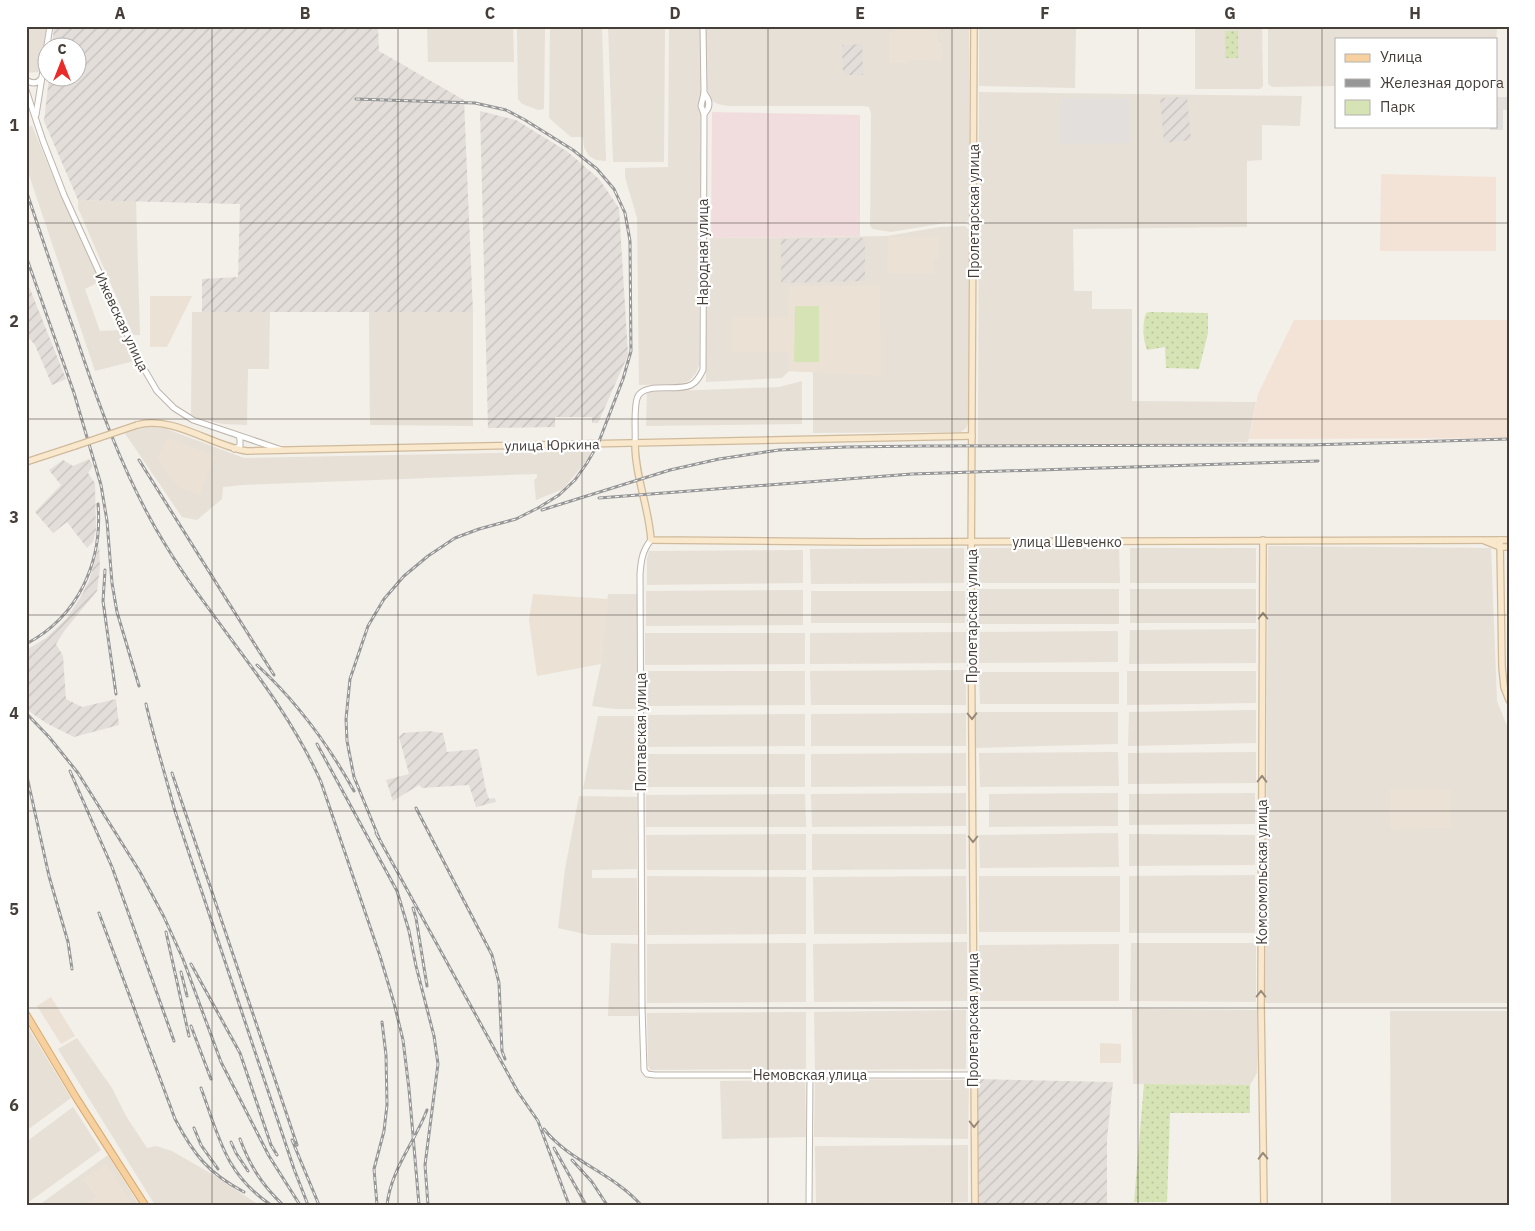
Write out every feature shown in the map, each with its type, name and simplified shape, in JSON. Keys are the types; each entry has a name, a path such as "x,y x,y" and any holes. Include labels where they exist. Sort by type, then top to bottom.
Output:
{"main road":[{"name":"Пролетарская улица","path":"974,26 972,542 975,1205"},
{"name":"улица Юркина","path":"26,462 137,425 150,423 168,425 233,449 247,451 972,436"},
{"path":"635,444 637,472 648,517 651,540"},
{"name":"улица Шевченко","path":"651,540 972,542 1509,540"},
{"name":"Комсомольская улица","path":"1263,540 1261,889 1264,1205"},
{"name":"улица Шевченко","path":"1483,540 1500,547 1509,547"},
{"path":"1500,540 1502,667 1504,687 1509,700"},
{"path":"26,1014 77,1099 145,1205"}],"street":[{"name":"Народная улица","path":"635,444 636,402 639,394 652,388 690,386 698,379 703,370 703,26"},
{"path":"26,80 36,83 38,81"},
{"path":"36,118 40,88"},
{"name":"Ижевская улица","path":"26,90 64,195 150,379 167,402 183,414 205,425 286,451"},
{"path":"233,449 240,446 241,443 238,436"},
{"name":"Полтавская улица","path":"647,1074 643,1065 642,1007 640,574 642,555 651,540"},
{"name":"Немовская улица","path":"647,1074 974,1075"},
{"path":"809,1205 810,1074"}],"shaded area":[{"path":"26,26 47,26 45,38 38,38 38,72 26,73"},
{"path":"54,26 378,26 379,51 464,100 473,312 202,312 202,279 238,277 240,204 78,200 44,121 48,88 88,88 88,38 53,38"},
{"path":"427,26 513,26 514,62 428,62"},
{"path":"517,26 545,26 544,109 538,110 522,104 518,99"},
{"path":"550,26 602,26 606,161 596,160 589,156 584,147 583,137 571,137 549,118"},
{"path":"608,26 665,26 664,162 613,162"},
{"path":"669,26 701,26 699,365 696,373 689,381 679,384 639,385 637,218 625,177 625,168 668,167"},
{"path":"706,26 969,26 969,220 965,223 945,223 891,232 873,229 870,226 871,114 869,107 728,106 718,104 712,101 706,81"},
{"path":"893,26 938,26 938,42 942,43 942,61 908,60 908,63 889,63 889,33 893,32"},
{"path":"979,26 1076,26 1075,88 979,86"},
{"path":"1195,26 1262,26 1263,86 1260,89 1195,89"},
{"path":"1268,26 1497,26 1496,38 1335,38 1335,86 1272,87 1268,84"},
{"path":"862,44 863,75 843,75 842,45"},
{"path":"979,92 1302,96 1300,126 1262,125 1262,160 1247,161 1247,227 1073,229 1074,291 1092,291 1092,309 1132,309 1132,401 1256,402 1248,442 978,448"},
{"path":"1187,97 1191,140 1164,143 1160,98"},
{"path":"1498,97 1509,97 1509,110 1503,110 1503,130 1490,130 1490,128 1498,128"},
{"path":"1061,98 1129,98 1129,143 1061,144"},
{"path":"480,111 516,120 568,152 599,179 619,208 628,355 598,423 592,423 592,417 555,417 555,427 488,428"},
{"path":"712,112 860,115 860,236 711,238"},
{"path":"32,126 62,198 101,281 85,289 100,331 119,330 134,361 95,371 26,166 26,127"},
{"path":"1381,174 1496,177 1496,251 1380,251"},
{"path":"78,200 136,201 140,335 133,335 78,208"},
{"path":"965,226 969,230 968,423 961,432 813,433 813,372 789,371 782,378 706,382 706,242 711,238 887,236 940,227"},
{"path":"888,237 939,237 938,259 933,260 933,273 887,273"},
{"path":"865,238 865,281 781,283 781,239"},
{"path":"26,279 66,379 52,385 35,345 26,337"},
{"path":"789,286 880,286 881,376 789,371 788,352 732,352 732,317 788,317"},
{"path":"150,296 192,296 167,347 150,347"},
{"path":"192,312 270,312 269,369 248,369 247,425 223,424 191,417"},
{"path":"369,312 473,312 473,426 370,425"},
{"path":"1294,320 1509,320 1509,438 1249,439 1258,394"},
{"path":"802,381 802,424 646,426 647,392 779,387"},
{"path":"146,426 164,428 244,458 591,451 589,458 563,489 536,500 534,480 537,474 243,485 223,487 222,499 197,520 182,517 124,432"},
{"path":"167,438 216,456 200,495 178,487 157,459"},
{"path":"89,459 93,466 88,473 95,483 96,530 93,542 87,548 67,522 53,533 35,512 61,485 49,470 63,460 73,466"},
{"path":"99,546 100,567 97,591 56,644 63,656 66,699 82,707 116,699 119,725 74,737 46,723 26,709 26,650 46,638 66,619 89,581"},
{"path":"1268,546 1491,548 1497,701 1507,726 1507,1003 1265,1003"},
{"path":"1119,547 1120,583 976,583 975,548"},
{"path":"964,548 964,583 811,584 810,549"},
{"path":"1130,548 1256,548 1256,583 1130,583"},
{"path":"803,550 803,583 647,585 647,559 649,551"},
{"path":"977,589 1119,589 1119,624 976,624"},
{"path":"1130,589 1256,589 1256,623 1130,623"},
{"path":"803,590 803,625 646,626 646,591"},
{"path":"811,591 965,591 965,623 811,623"},
{"path":"533,594 608,599 601,664 537,676 529,620"},
{"path":"608,594 637,594 638,709 592,706 601,664"},
{"path":"1256,629 1256,663 1129,664 1130,630"},
{"path":"1118,631 1118,662 979,663 980,632"},
{"path":"966,632 966,663 810,664 810,633"},
{"path":"645,633 805,633 805,664 645,665"},
{"path":"966,670 966,705 811,705 810,671"},
{"path":"645,671 805,671 805,705 646,706"},
{"path":"1127,671 1256,671 1256,703 1127,705"},
{"path":"979,672 1119,672 1119,704 980,704"},
{"path":"1256,710 1256,743 1128,746 1129,712"},
{"path":"976,712 1118,712 1118,744 976,748"},
{"path":"966,713 966,746 811,746 811,714"},
{"path":"805,714 805,746 646,747 646,715"},
{"path":"598,716 634,716 635,790 583,789"},
{"path":"429,731 443,733 447,752 478,749 489,799 495,798 496,802 476,807 469,785 422,788 419,785 393,801 386,780 409,774 399,737 403,733"},
{"path":"1118,752 1119,786 980,787 979,753"},
{"path":"1256,752 1256,783 1128,784 1128,753"},
{"path":"966,753 966,786 811,787 811,754"},
{"path":"646,754 805,754 805,787 646,787"},
{"path":"1450,789 1451,828 1390,829 1390,790"},
{"path":"966,793 966,826 812,827 811,794"},
{"path":"1118,793 1118,826 989,827 989,794"},
{"path":"1255,793 1255,824 1129,825 1129,794"},
{"path":"805,794 806,827 646,827 646,795"},
{"path":"579,796 637,797 637,869 592,870 592,878 637,878 638,935 589,935 558,928 565,869"},
{"path":"1118,833 1119,867 980,868 979,835"},
{"path":"806,834 806,870 647,870 646,835"},
{"path":"812,834 966,834 966,869 812,870"},
{"path":"1129,834 1255,835 1255,865 1129,866"},
{"path":"1255,875 1255,933 1129,933 1129,876"},
{"path":"647,876 806,877 806,934 647,935"},
{"path":"966,876 967,934 814,934 813,877"},
{"path":"979,876 1120,876 1120,932 979,932"},
{"path":"967,942 967,1001 814,1002 813,944"},
{"path":"611,943 638,944 638,1016 608,1016"},
{"path":"806,943 806,1002 647,1003 647,944"},
{"path":"1131,943 1256,943 1256,1002 1130,1001"},
{"path":"1119,944 1119,1001 979,1001 979,945"},
{"path":"51,997 75,1036 61,1044 37,1006"},
{"path":"1132,1009 1258,1010 1257,1073 1250,1085 1133,1084"},
{"path":"966,1010 966,1069 815,1070 814,1012"},
{"path":"1390,1011 1507,1011 1507,1205 1391,1204"},
{"path":"806,1012 806,1069 651,1070 648,1066 647,1013"},
{"path":"26,1024 71,1098 26,1131"},
{"path":"77,1038 112,1088 126,1116 147,1148 156,1146 172,1151 212,1174 259,1205 155,1205 58,1049"},
{"path":"1100,1043 1121,1044 1121,1063 1100,1063"},
{"path":"815,1079 969,1080 968,1139 814,1137"},
{"path":"976,1079 1113,1082 1107,1139 1107,1205 977,1205"},
{"path":"805,1080 806,1137 722,1139 720,1081"},
{"path":"73,1107 101,1150 26,1204 26,1142"},
{"path":"968,1145 968,1202 816,1203 815,1146"},
{"path":"108,1155 139,1205 39,1205"},
{"path":"107,1163 132,1205 84,1205 95,1197 83,1179"}],"green space":[{"path":"1225,31 1238,31 1238,58 1225,58"},
{"path":"795,306 819,306 819,362 794,362"},
{"path":"1146,313 1208,313 1208,333 1199,369 1166,368 1165,347 1147,350 1144,327"},
{"path":"1144,1084 1250,1085 1250,1113 1170,1113 1167,1202 1134,1202"}],"railway":[{"path":"356,99 475,103 506,110 573,150 597,169 614,189 625,213 630,241 631,351 623,379 598,444 587,463 575,480 559,495 538,508 516,519 455,538 428,556 404,576 384,599 368,626 350,679 346,719 347,741 354,777 379,838"},
{"path":"26,190 101,408 143,506 197,593 264,684 285,716 321,782 380,956 403,1040 419,1205"},
{"path":"26,256 74,393 101,485 117,612 139,686"},
{"path":"542,510 670,470 719,459 779,450 923,446 1310,445 1509,439"},
{"path":"139,460 274,675"},
{"path":"599,498 912,474 1318,461"},
{"path":"26,644 44,633 60,619 73,603 83,586 91,567 96,547 98,504"},
{"path":"105,570 103,601 116,694"},
{"path":"257,665 298,708 322,740 354,791"},
{"path":"146,704 174,808 294,1169 308,1205"},
{"path":"26,713 49,737 78,773 140,872 164,917 183,959 221,1062 269,1156 300,1205"},
{"path":"317,744 397,891 409,931 434,1036 438,1064 425,1165 428,1205"},
{"path":"70,771 112,867 174,1041"},
{"path":"26,772 49,876 68,942 72,969"},
{"path":"172,773 297,1145"},
{"path":"416,808 492,955 499,983 502,1051 505,1059"},
{"path":"376,833 518,1092 538,1121 569,1205"},
{"path":"413,908 427,986"},
{"path":"99,913 175,1119 203,1162 221,1178 244,1192"},
{"path":"166,932 189,1036"},
{"path":"191,964 240,1053 271,1145 277,1155"},
{"path":"181,972 187,996"},
{"path":"377,1205 374,1169 384,1131 387,1105 386,1055 382,1022"},
{"path":"191,1026 211,1079"},
{"path":"201,1088 225,1153 233,1167 243,1181 271,1205"},
{"path":"387,1205 393,1179 427,1110"},
{"path":"194,1128 201,1145 218,1169"},
{"path":"544,1129 566,1150 618,1184 641,1205"},
{"path":"240,1139 257,1175 283,1205"},
{"path":"292,1140 319,1205"},
{"path":"231,1142 248,1171"},
{"path":"554,1148 586,1205"},
{"path":"572,1160 592,1182 607,1205"}]}
